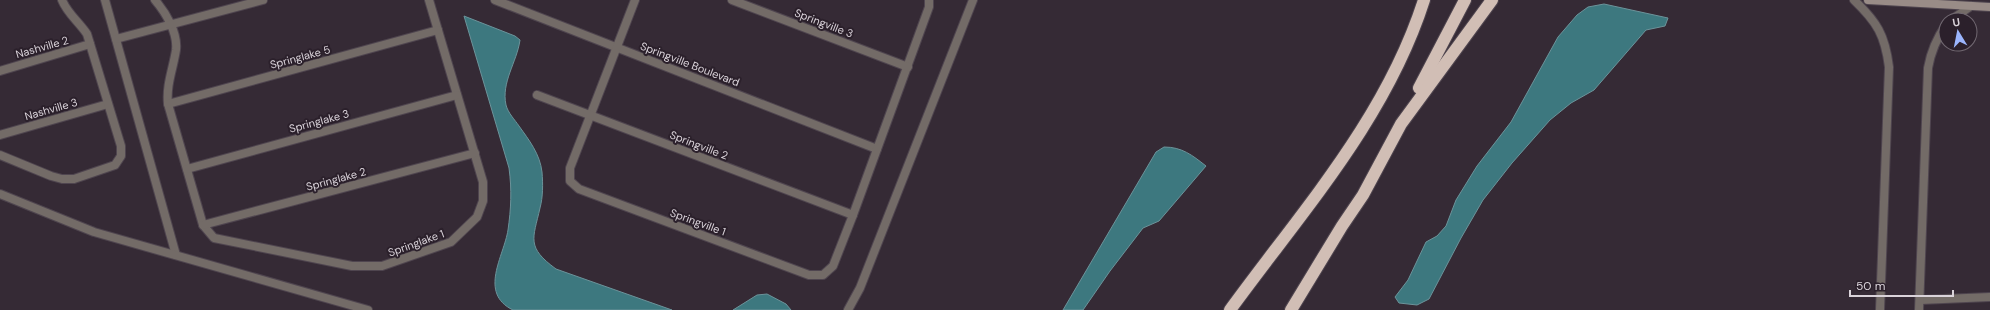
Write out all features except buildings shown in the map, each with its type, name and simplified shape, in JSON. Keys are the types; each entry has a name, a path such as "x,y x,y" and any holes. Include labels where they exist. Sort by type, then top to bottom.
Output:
{"highway":[{"path":"1230,310 1332,176 1358,136 1395,72 1424,0"},
{"path":"1291,310 1342,226 1363,195 1465,0"},
{"path":"1401,124 1492,0"}],"main road":[{"path":"1868,0 1990,7"}],"street":[{"path":"0,155 50,176 62,179 74,178 115,165 121,156 121,146 87,34 79,21 66,10 62,0"},
{"path":"105,0 176,255"},
{"path":"155,0 162,8 171,24 176,49 166,92 186,169 203,225"},
{"path":"116,39 263,0"},
{"path":"429,0 475,154"},
{"name":"Springville Boulevard","path":"495,0 877,148"},
{"path":"591,115 635,0"},
{"name":"Springville 3","path":"732,0 908,67"},
{"path":"853,215 908,67 929,7 929,0"},
{"path":"848,310 860,288 972,0"},
{"path":"1854,0 1869,14 1880,30 1886,48 1889,67 1880,310"},
{"path":"1962,12 1971,6"},
{"name":"Springlake 5","path":"168,104 438,30"},
{"path":"1919,310 1928,68 1931,51 1938,36"},
{"name":"Nashville 2","path":"0,71 90,44"},
{"name":"Springlake 3","path":"186,169 457,94"},
{"name":"Springville 2","path":"537,95 853,215"},
{"name":"Nashville 3","path":"0,135 108,104"},
{"name":"Springville 1","path":"591,115 570,168 570,181 579,189 809,275 823,275 833,266 853,215"},
{"name":"Springlake 1","path":"203,225 214,238 352,266 382,266 451,242 477,217 483,201 483,182 475,154"},
{"name":"Springlake 2","path":"203,225 475,154"},
{"path":"0,194 94,232 368,310"},
{"path":"1920,300 1990,297"}],"water":[{"path":"1604,4 1668,18 1665,26 1646,30 1594,90 1571,103 1550,120 1512,163 1483,200 1429,299 1417,305 1399,303 1395,297 1408,280 1426,242 1437,236 1446,226 1456,200 1477,166 1511,122 1558,37 1577,15 1588,7"},
{"path":"464,16 515,36 520,40 507,80 505,97 508,111 534,148 541,165 543,186 541,204 534,235 534,242 540,255 556,269 672,310 513,310 503,303 497,294 495,284 496,273 506,240 509,222 511,192 509,168"},
{"path":"1164,147 1182,150 1206,166 1159,221 1143,228 1110,271 1083,310 1063,310 1156,152"},
{"path":"767,294 786,304 791,310 733,310 757,295"}]}
